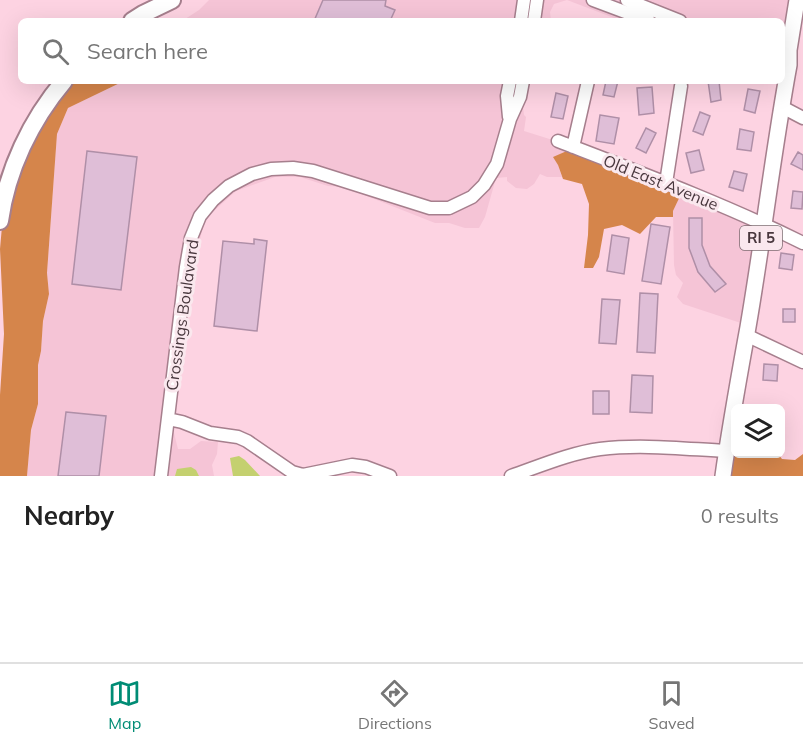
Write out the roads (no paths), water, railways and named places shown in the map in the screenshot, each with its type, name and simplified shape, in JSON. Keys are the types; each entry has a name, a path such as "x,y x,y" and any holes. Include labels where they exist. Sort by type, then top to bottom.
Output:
{"highway":[{"path":"137,18 172,0"},
{"path":"0,221 8,185 20,152 37,118 62,84"}],"main road":[{"name":"RI 5","path":"785,61 800,0"},
{"name":"RI 5","path":"723,476 782,107 783,84"}],"street":[{"path":"521,18 524,0"},
{"path":"534,18 537,0"},
{"path":"593,0 641,18"},
{"path":"627,0 672,18"},
{"name":"Crossings Boulavard","path":"509,84 507,96 510,118"},
{"name":"Crossings Boulavard","path":"161,476 190,238 200,216 213,200 229,186 252,174 271,169 293,168 313,171 430,208 449,208 472,197 484,186 497,164 522,84"},
{"path":"573,147 587,84"},
{"path":"666,183 681,86"},
{"path":"782,107 803,118"},
{"name":"Old East Avenue","path":"558,141 763,223 803,243"},
{"path":"746,335 803,362"},
{"path":"168,419 210,433 238,437 292,472 303,475 352,465 366,467 390,476"},
{"path":"511,476 571,455 599,449 727,451"}]}
